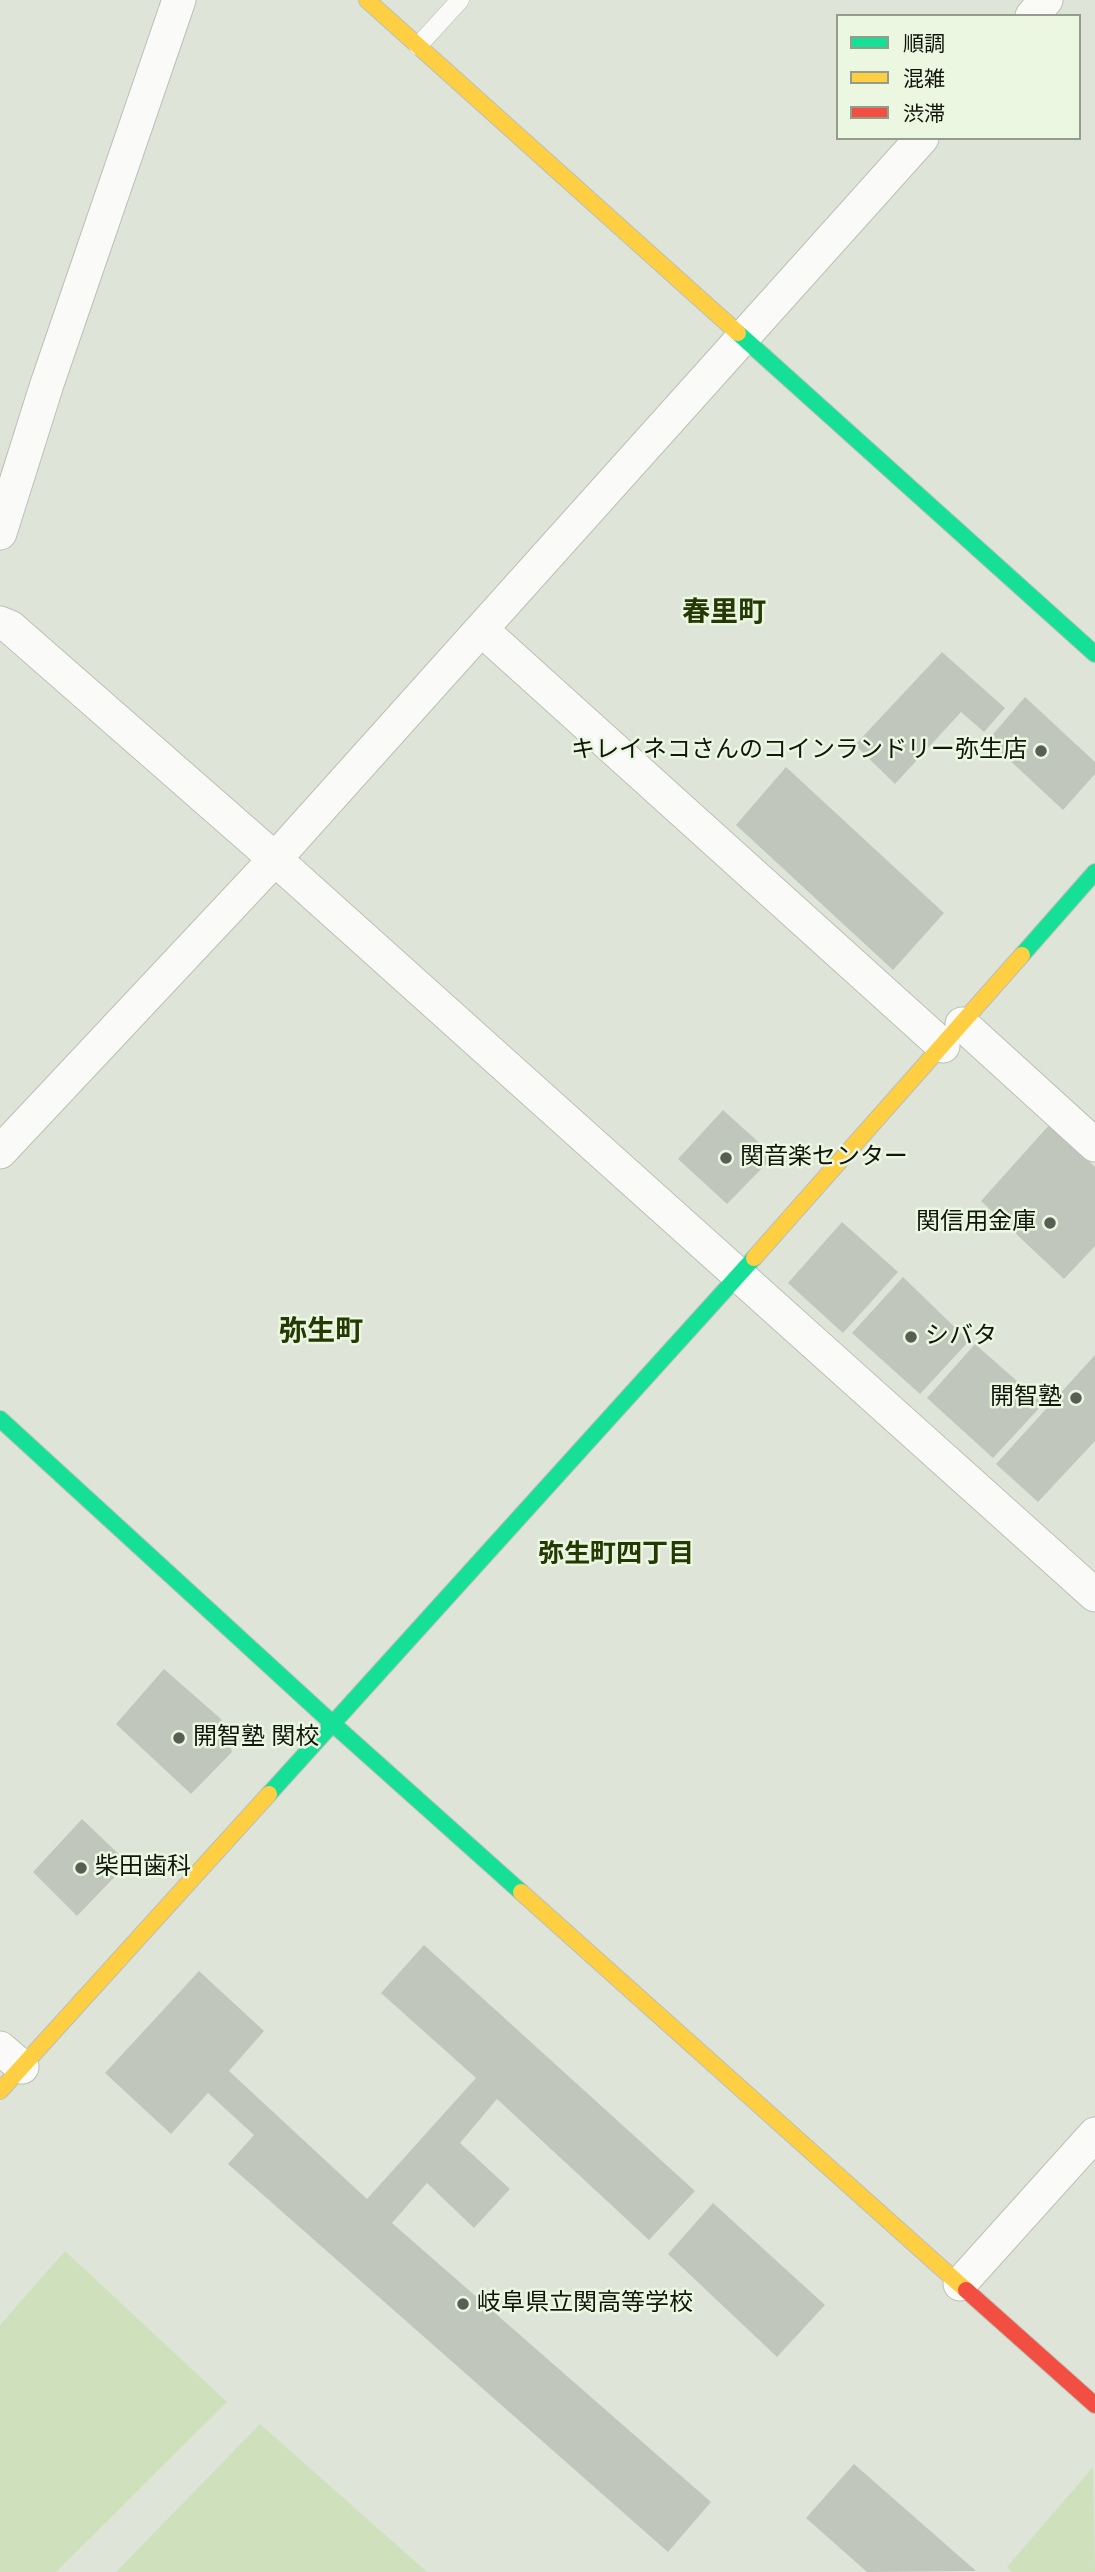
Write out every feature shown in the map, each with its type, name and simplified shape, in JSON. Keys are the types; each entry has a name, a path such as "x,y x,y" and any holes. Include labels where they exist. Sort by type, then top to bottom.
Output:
{"street":[{"path":"0,533 47,384 178,0"},
{"path":"367,0 1095,654"},
{"path":"1034,14 1046,0"},
{"path":"0,1152 275,859 920,140"},
{"path":"0,623 10,628 275,859 737,1277 1095,1595"},
{"path":"482,630 952,1035 1095,1144"},
{"path":"7,2069 332,1723 737,1277 1095,872"},
{"path":"0,1419 332,1723 1095,2405"},
{"path":"960,2284 1095,2134"}],"lane":[{"path":"418,46 460,0"}],"green space":[{"path":"65,2251 227,2402 56,2572 0,2572 0,2325"},
{"path":"260,2424 427,2572 116,2572"},
{"path":"1093,2467 1095,2572 1012,2572 1007,2567"}],"building":[{"path":"942,652 1005,708 984,732 961,712 895,784 855,745"},
{"name":"キレイネコさんのコインランドリー弥生店","path":"1025,697 1095,762 1095,774 1063,810 988,740"},
{"path":"786,767 944,913 893,970 736,825"},
{"name":"関音楽センター","path":"723,1110 774,1156 727,1204 678,1159"},
{"name":"関信用金庫","path":"1050,1124 1095,1167 1095,1246 1064,1279 981,1201"},
{"path":"842,1222 898,1272 843,1333 788,1283"},
{"name":"シバタ","path":"903,1277 969,1341 920,1394 852,1333"},
{"path":"975,1344 1043,1404 993,1458 927,1398"},
{"name":"開智塾","path":"1095,1355 1095,1441 1038,1502 996,1464"},
{"name":"開智塾 関校","path":"164,1669 221,1719 232,1752 191,1794 116,1724"},
{"name":"柴田歯科","path":"82,1819 128,1863 77,1916 33,1872"},
{"name":"岐阜県立関高等学校","path":"424,1945 695,2191 649,2240 497,2099 460,2143 510,2189 474,2228 427,2183 392,2223 711,2502 668,2552 228,2164 254,2135 208,2093 171,2134 105,2073 199,1971 264,2031 229,2071 367,2199 476,2078 381,1993"},
{"path":"713,2203 825,2305 777,2357 668,2254"},
{"path":"854,2464 976,2571 867,2572 806,2518"}],"traffic: fast":[{"path":"738,333 1095,654"},
{"path":"1022,955 1095,872"},
{"path":"269,1794 754,1258"},
{"path":"0,1419 521,1892"}],"traffic: slow":[{"path":"367,0 738,333"},
{"path":"754,1258 1022,955"},
{"path":"0,2091 269,1794"},
{"path":"521,1892 966,2290"}],"traffic: jam":[{"path":"966,2290 1095,2405"}],"place":[{"name":"キレイネコさんのコインランドリー弥生店","path":"1041,751"},
{"name":"関音楽センター","path":"726,1158"},
{"name":"関信用金庫","path":"1050,1223"},
{"name":"シバタ","path":"911,1337"},
{"name":"開智塾","path":"1076,1398"},
{"name":"開智塾 関校","path":"179,1738"},
{"name":"柴田歯科","path":"81,1868"},
{"name":"岐阜県立関高等学校","path":"463,2304"}],"district":[{"name":"春里町","path":"724,614"},
{"name":"弥生町","path":"321,1333"},
{"name":"弥生町四丁目","path":"616,1556"}]}
